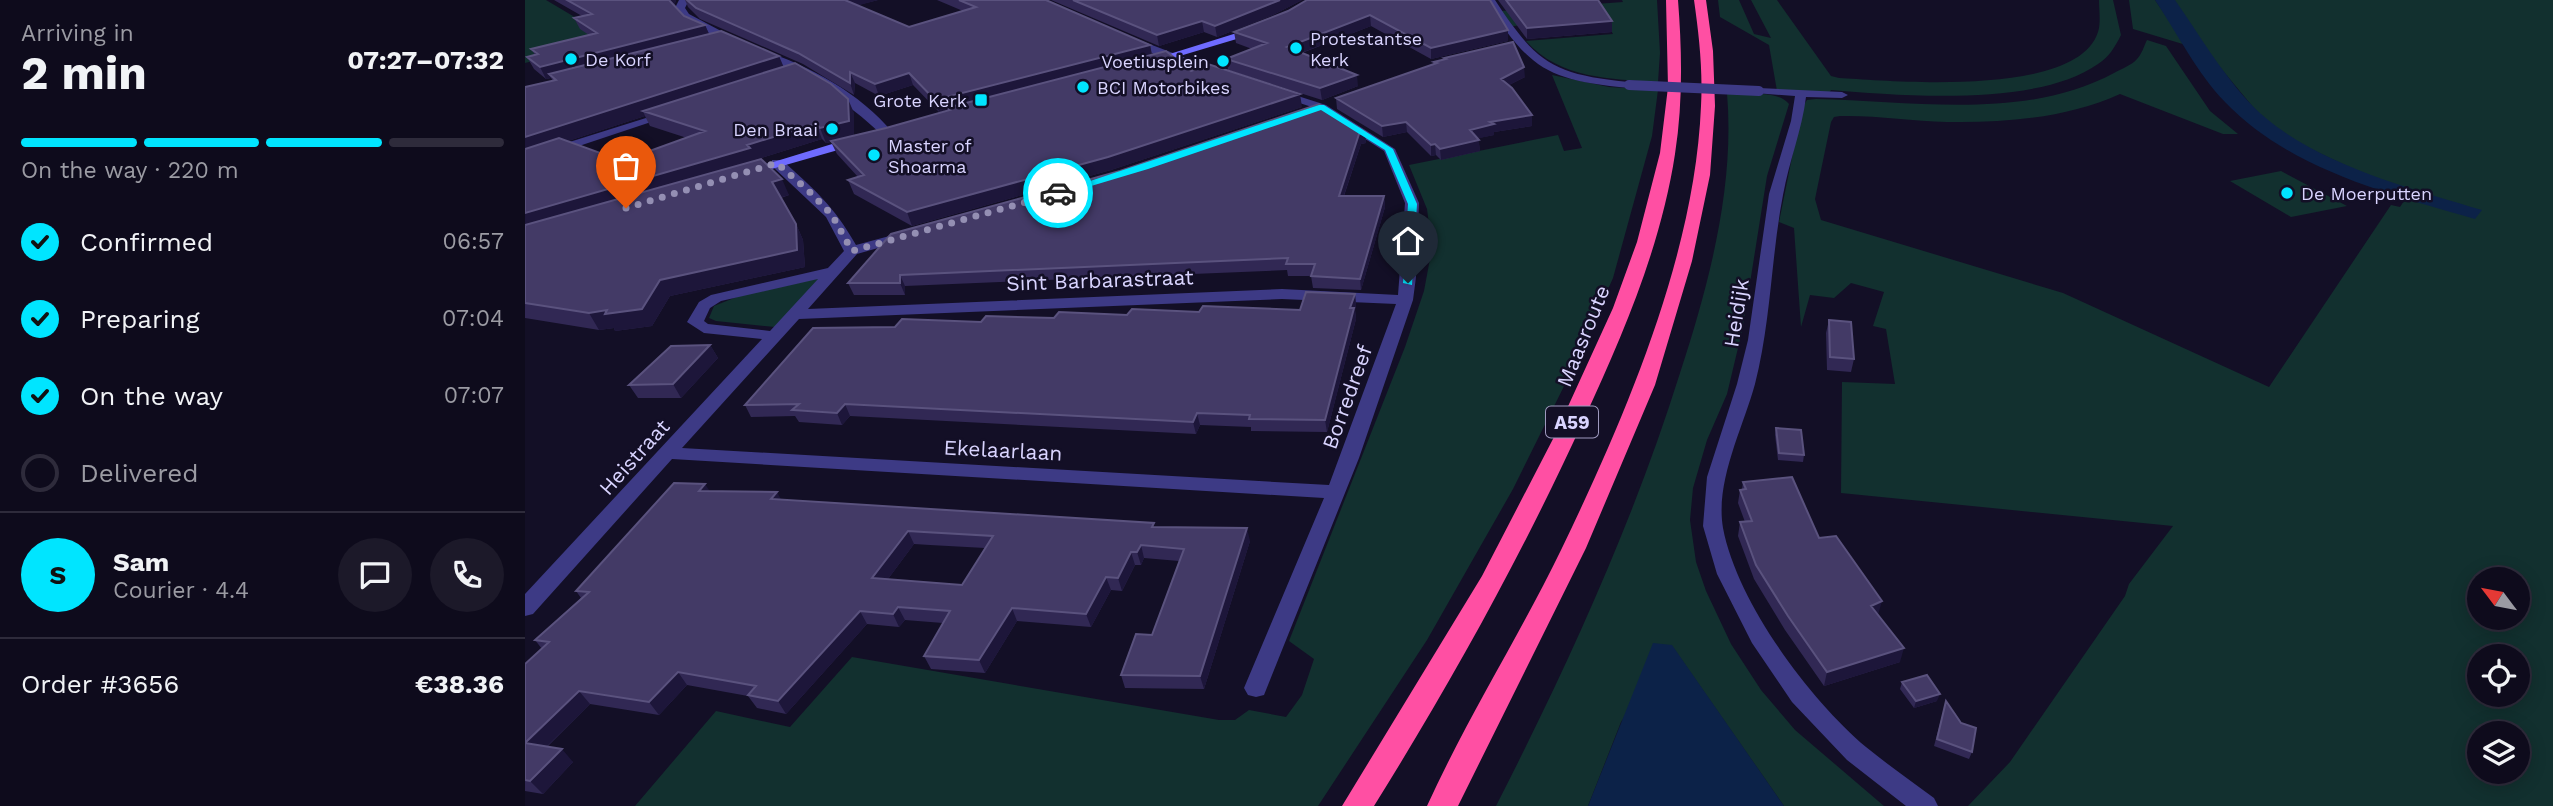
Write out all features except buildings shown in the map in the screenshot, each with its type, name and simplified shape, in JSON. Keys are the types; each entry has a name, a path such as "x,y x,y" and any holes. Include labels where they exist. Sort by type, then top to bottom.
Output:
{"highway":[{"name":"Maasroute","path":"1357,806 1395,748 1520,533 1598,368 1641,257 1664,173 1674,102 1676,50 1672,0"},
{"name":"A59","path":"1442,806 1574,548 1645,384 1683,261 1702,175 1708,106 1707,51 1700,0"}],"main road":[{"path":"1135,65 1226,41 1270,24"},
{"path":"737,175 881,134"}],"street":[{"path":"684,0 680,8 685,16 726,38 802,70 842,94 881,134"},
{"path":"1490,0 1512,46 1559,74 1576,79 1629,85 1842,95"},
{"path":"1116,33 1169,57 1240,80"},
{"path":"713,42 726,38"},
{"path":"777,78 802,70"},
{"name":"Borredreef","path":"1256,688 1336,492 1405,300 1409,277 1412,213 1405,182 1389,149 1328,105 1262,88"},
{"name":"Heidijk","path":"1801,94 1797,121 1776,194 1756,340 1746,384 1716,477 1713,526 1727,574 1760,637 1800,695 1856,753 1925,806"},
{"path":"1296,116 1328,105"},
{"path":"525,159 677,111"},
{"path":"777,163 832,215 852,251 923,231"},
{"name":"Heistraat","path":"525,608 852,251"},
{"path":"775,336 704,328 695,322 704,305 716,298 834,271"},
{"name":"Sint Barbarastraat","path":"796,314 1282,294 1405,300"},
{"name":"Ekelaarlaan","path":"669,453 1336,492"}],"green space":[{"path":"525,0 546,0 615,41 525,63"},
{"path":"1622,0 1657,0 1660,53 1658,82 1605,78 1570,70 1540,54 1526,41 1613,34 1605,20 1513,26 1501,11 1623,2"},
{"path":"1718,0 1739,0 1754,34 1771,38 1751,0 1777,0 1831,76 1839,78 1981,81 2021,76 2056,67 2083,53 2098,32 2099,0 2113,0 2121,35 2105,58 2072,78 2006,93 1931,96 1831,90 1829,93 1777,91 1769,45 1720,17"},
{"path":"2129,0 2155,0 2186,45 2133,29"},
{"path":"2164,0 2553,0 2553,806 1968,806 2010,762 2125,596 2129,584 2173,526 1841,493 1842,382 1895,384 1886,329 1873,326 1884,292 1851,283 1834,298 1810,295 1801,327 1794,228 1779,222 1802,108 1807,100 1968,105 2044,98 2080,88 2126,67 2139,57 2147,40 2166,46 2210,111 2238,134 2223,134 2120,94 2079,109 2013,120 1947,122 1866,116 1834,117 1815,199 1821,220 2063,293 2269,387 2391,205 2400,207 2408,195 2273,131"},
{"path":"1552,75 1609,87 1658,90 1652,136 1613,278 1571,372 1513,489 1427,640 1318,806 635,806 716,711 790,727 852,657 1219,720 1235,720 1249,710 1286,717 1302,695 1314,659 1289,641 1405,347 1424,291 1432,248 1427,209 1409,165 1558,135 1564,151 1582,148"},
{"path":"1727,93 1769,95 1789,104 1767,176 1743,327 1727,394 1707,440 1693,488 1690,520 1696,562 1706,591 1731,644 1761,690 1795,730 1884,806 1784,806 1672,646 1621,722 1588,806 1496,806 1597,594 1662,429 1701,305 1717,235 1727,164"},
{"name":"De Moerputten","path":"2281,171 2347,206 2291,217 2230,181"},
{"path":"820,278 775,327 709,318 714,306 739,296"}],"water":[{"path":"2155,0 2175,0 2218,64 2247,100 2296,140 2357,169 2482,210 2475,219 2409,200 2342,176 2279,145 2251,125 2215,91 2196,66"},
{"path":"1653,643 1672,645 1784,806 1588,806"}],"way so far":[{"path":"626,208 777,163 832,215 852,251 1058,193"}],"place":[{"name":"Protestantse Kerk","path":"1296,48"},
{"name":"De Korf","path":"571,59"},
{"name":"Voetiusplein","path":"1223,61"},
{"name":"BCI Motorbikes","path":"1083,87"},
{"name":"Grote Kerk","path":"981,100"},
{"name":"Den Braai","path":"832,129"},
{"name":"Master of Shoarma","path":"874,155"},
{"name":"De Moerputten","path":"2287,193"}],"route":[{"path":"1058,193 1145,167 1322,107 1358,127 1389,149 1412,204 1408,283"}]}
